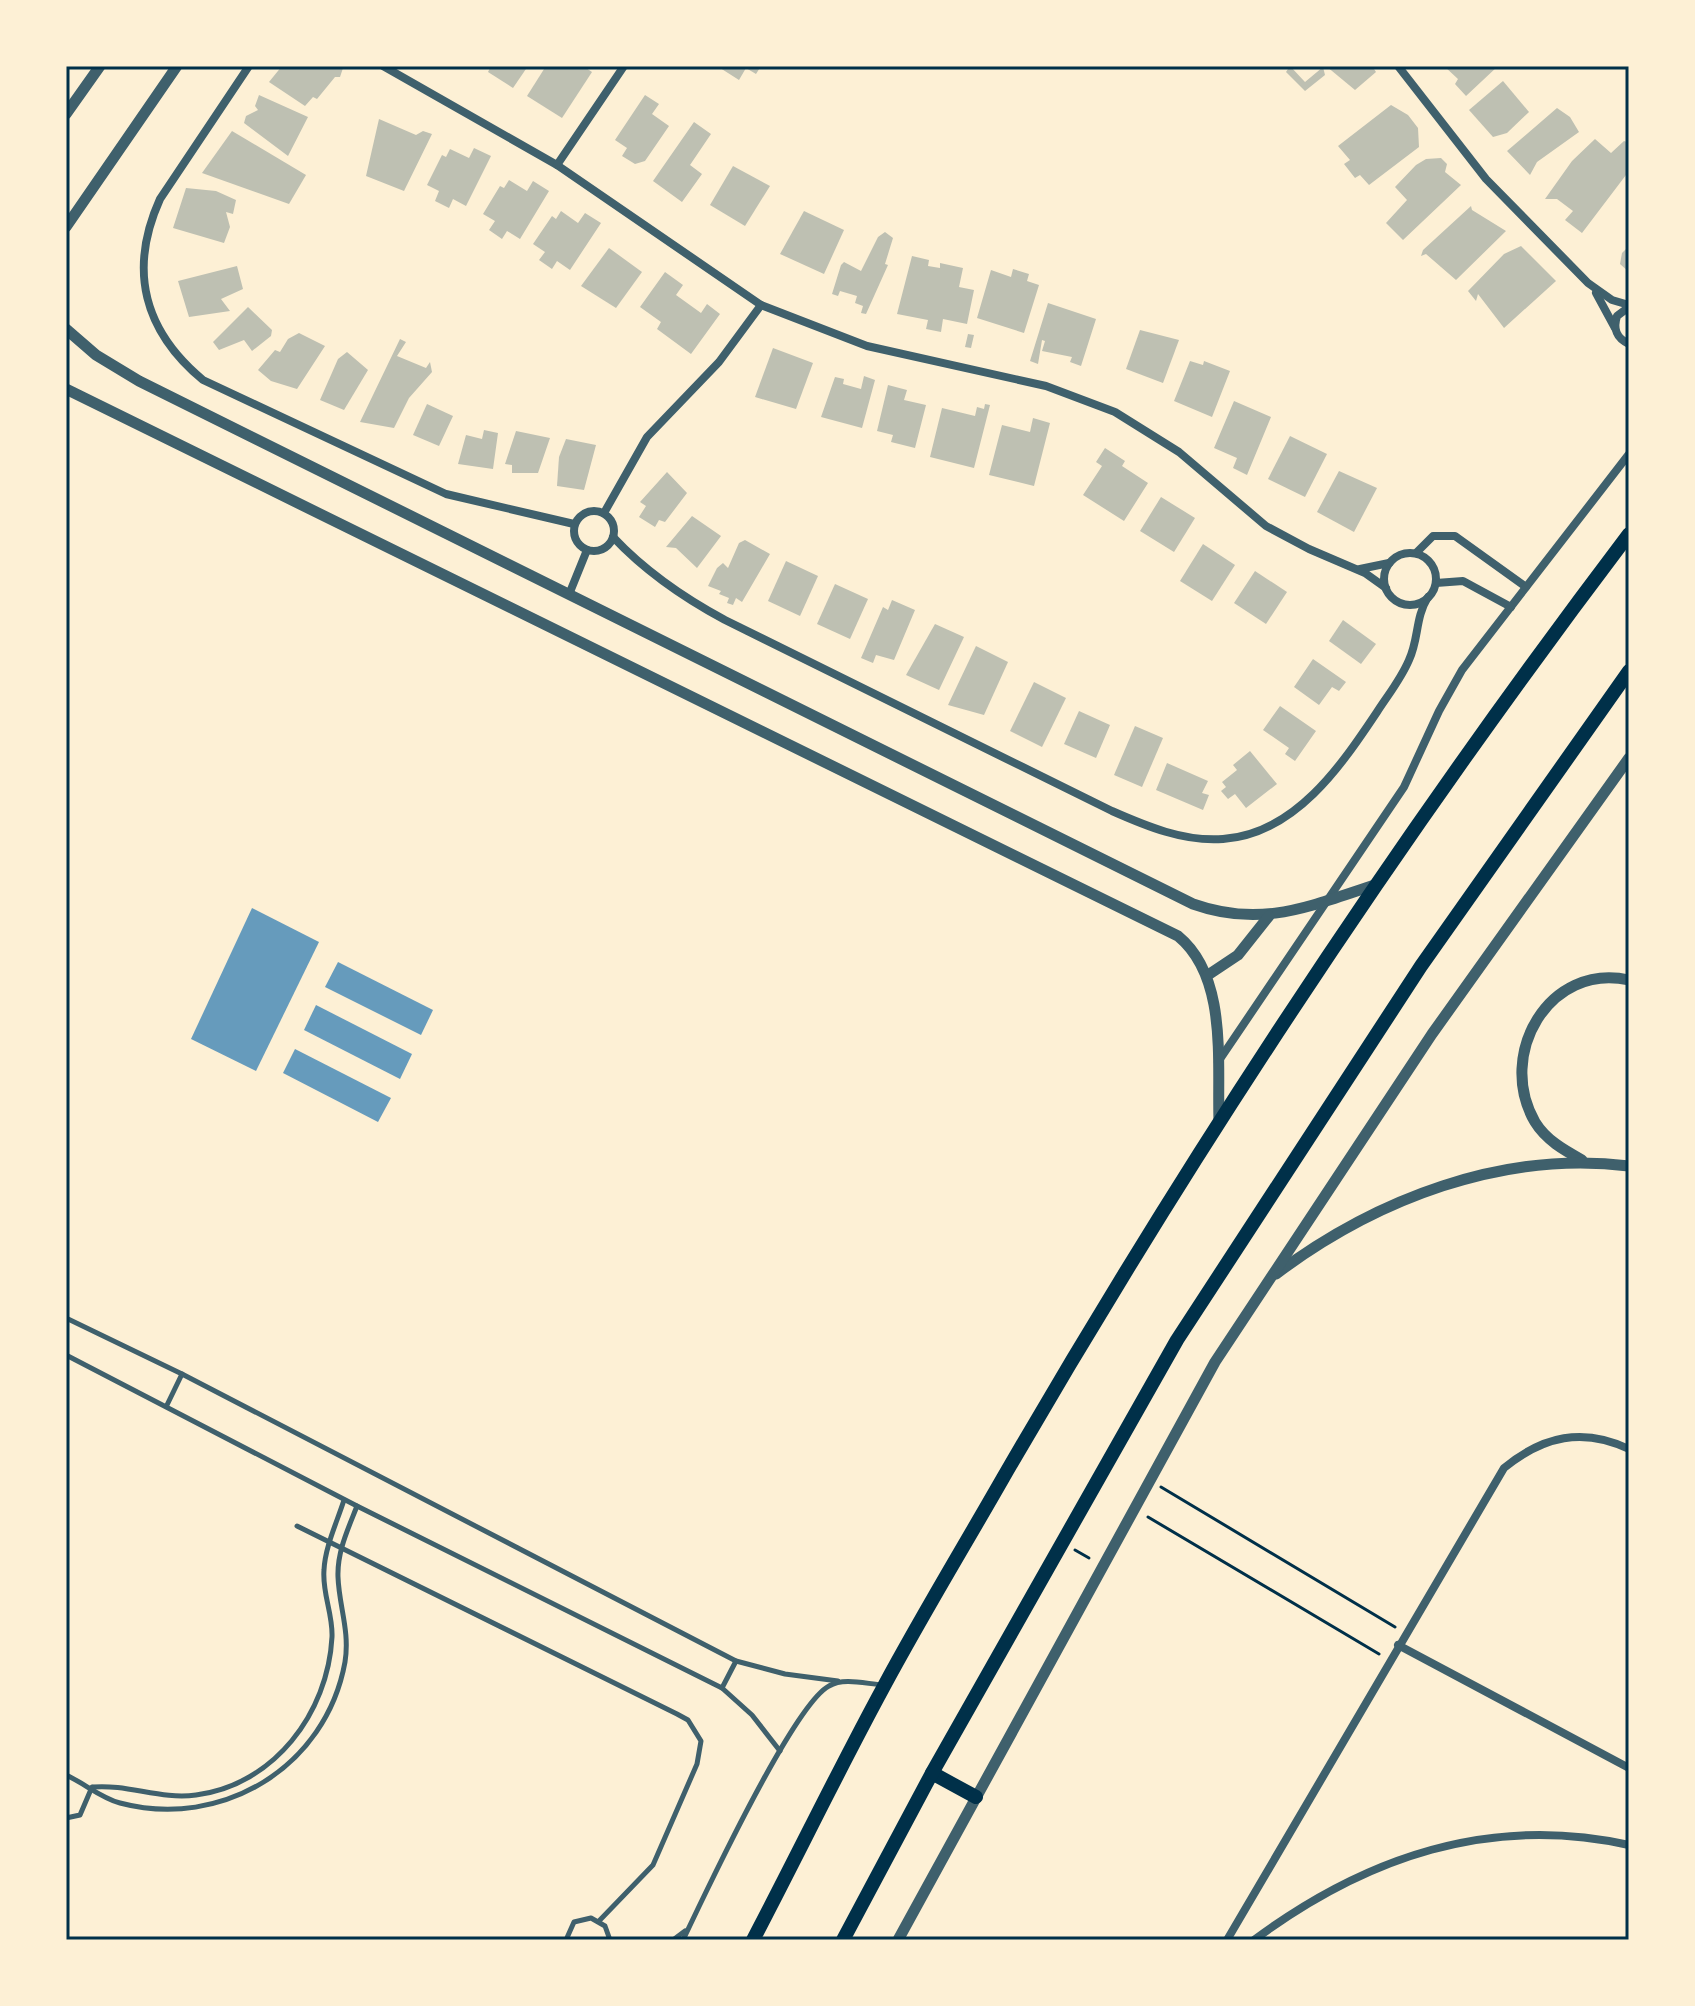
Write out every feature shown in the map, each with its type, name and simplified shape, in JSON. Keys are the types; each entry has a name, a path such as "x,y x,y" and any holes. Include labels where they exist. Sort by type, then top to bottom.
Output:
{"main road":[{"path":"753,1940 884,1685 1103,1306 1219,1122 1378,884 1558,627 1629,534"},
{"path":"843,1940 1061,1542 1186,1327 1421,966 1629,671"},
{"path":"932,1773 976,1797"}],"street":[{"path":"66,114 100,66"},
{"path":"66,227 177,66"},
{"path":"249,66 160,199 150,221 144,243 144,283 156,325 166,342 203,380 425,486 470,502 574,524"},
{"path":"383,66 557,165 761,305 867,346 1046,386 1115,412 1179,452 1244,511 1266,526 1355,568 1386,588 1405,604 1416,629"},
{"path":"557,165 624,66"},
{"path":"1398,66 1464,155 1588,283 1602,294 1629,306 1617,316 1615,328"},
{"path":"1588,283 1621,339 1629,344"},
{"path":"604,513 647,437 719,362 761,305"},
{"path":"66,329 96,355 139,381 570,592 1193,904 1231,915 1269,916 1378,884"},
{"path":"66,389 1178,936 1192,947 1208,975 1214,1004 1219,1122"},
{"path":"1217,1064 1404,787 1462,670 1629,454"},
{"path":"587,511 604,513 613,524 613,537 606,547 587,550 574,537 574,524 587,511"},
{"path":"1416,553 1433,536 1455,536 1526,587"},
{"path":"613,537 643,566 696,605 725,620 1112,811 1149,827 1202,838 1245,835 1272,824 1312,796 1342,763 1400,677 1413,650 1418,615 1436,583 1430,561 1416,553 1406,553 1389,563 1355,568"},
{"path":"570,592 587,550"},
{"path":"1386,588 1384,580 1389,563"},
{"path":"1436,583 1463,581 1511,607"},
{"path":"1405,604 1428,597"},
{"path":"898,1940 1215,1362 1432,1034 1629,758"},
{"path":"1208,975 1250,944 1269,916"},
{"path":"1582,1160 1556,1146 1536,1124 1523,1097 1520,1068 1526,1038 1540,1013 1563,993 1590,981 1629,980"},
{"path":"1269,1279 1315,1244 1366,1216 1419,1193 1475,1177 1582,1160 1629,1166"},
{"path":"1227,1940 1504,1468 1526,1450 1552,1439 1580,1435 1608,1439 1629,1449"},
{"path":"1398,1645 1629,1768"},
{"path":"1254,1940 1293,1910 1338,1884 1435,1848 1537,1833 1629,1845"}],"lane":[{"path":"66,1318 182,1374 736,1661 785,1674 884,1685"},
{"path":"66,1355 344,1500 722,1688 752,1715 780,1751"},
{"path":"167,1405 182,1374"},
{"path":"92,1787 173,1796 213,1792 251,1777 282,1752 315,1704 328,1667 332,1632 324,1570 344,1500"},
{"path":"66,1775 124,1804 166,1810 200,1808 250,1792 292,1760 323,1721 342,1675 347,1642 338,1579 342,1547 357,1506"},
{"path":"297,1526 677,1714 696,1729 701,1753 660,1853 645,1877 599,1921"},
{"path":"722,1688 736,1661"},
{"path":"683,1940 780,1751 815,1696 838,1681"},
{"path":"282,1752 292,1760"},
{"path":"66,1818 80,1815 92,1787"},
{"path":"566,1940 574,1922 582,1918 599,1921 610,1940"},
{"path":"673,1940 689,1927"}],"path":[{"path":"1150,1481 1405,1634"},
{"path":"1134,1509 1390,1660"},
{"path":"1061,1542 1102,1566"}],"water":[{"path":"252,908 319,942 256,1071 191,1039"},
{"path":"338,962 433,1010 421,1035 325,987"},
{"path":"316,1005 412,1054 400,1079 304,1030"},
{"path":"295,1049 391,1098 378,1122 283,1073"}],"building":[{"path":"282,66 343,68 340,77 335,77 317,99 313,97 305,106 269,82"},
{"path":"491,66 528,66 513,88 488,72"},
{"path":"546,66 583,66 592,72 562,118 527,96"},
{"path":"717,66 761,66 756,74 746,68 739,80"},
{"path":"1290,66 1305,82 1323,67 1325,75 1305,91 1286,72"},
{"path":"1326,66 1372,66 1376,72 1355,90"},
{"path":"1444,66 1498,66 1466,96 1455,84 1458,79"},
{"path":"1503,81 1529,112 1507,133 1493,137 1469,110"},
{"path":"259,95 308,117 288,156 244,123 246,116 258,110 255,106"},
{"path":"645,95 659,104 652,114 669,126 645,161 635,164 622,156 627,148 615,140"},
{"path":"1391,105 1408,115 1418,128 1419,147 1369,185 1360,175 1355,178 1344,164 1350,160 1338,146"},
{"path":"1557,108 1570,117 1579,132 1537,162 1530,175 1507,151"},
{"path":"379,119 416,135 423,131 432,134 404,191 366,176"},
{"path":"694,122 711,134 690,165 702,174 682,202 653,181"},
{"path":"232,131 306,175 289,204 202,173"},
{"path":"1595,139 1611,153 1624,141 1627,142 1629,171 1582,233 1565,220 1573,211 1557,199 1545,199 1572,161"},
{"path":"474,148 491,156 466,206 453,199 449,208 435,201 439,191 427,185 442,155 446,157 450,149 469,158"},
{"path":"1441,158 1447,164 1445,172 1461,185 1403,240 1386,223 1407,200 1395,187 1416,165 1426,159"},
{"path":"733,166 770,186 745,226 710,205"},
{"path":"509,180 527,191 533,181 549,191 520,239 507,231 502,239 489,230 495,221 483,214 500,186 504,188"},
{"path":"186,188 216,191 236,200 233,214 226,212 230,227 224,243 173,228"},
{"path":"1471,206 1472,210 1506,231 1456,280 1426,254 1421,256 1423,250"},
{"path":"561,211 578,223 585,213 601,223 570,270 557,261 552,269 539,260 545,252 533,244 552,216 556,219"},
{"path":"804,211 844,230 824,274 780,254"},
{"path":"885,232 893,238 885,264 888,265 866,314 861,313 863,306 855,303 857,296 840,291 838,296 832,294 841,265 844,262 861,271 878,237"},
{"path":"1521,246 1556,281 1504,328 1478,294 1476,301 1468,291 1504,254"},
{"path":"1629,246 1629,272 1620,264 1622,253"},
{"path":"609,248 642,272 616,308 581,286"},
{"path":"912,256 929,260 928,266 940,268 940,263 963,268 959,287 974,290 967,324 943,319 941,332 926,329 928,320 897,314"},
{"path":"237,266 243,289 221,299 230,311 189,317 178,281"},
{"path":"1013,269 1029,274 1027,281 1039,285 1024,333 977,318 991,270 1011,277"},
{"path":"665,272 683,285 676,295 701,313 707,304 720,314 691,354 657,329 661,322 640,307"},
{"path":"1048,303 1096,319 1081,366 1070,362 1072,357 1042,351 1045,341 1042,340 1038,364 1030,361"},
{"path":"248,307 272,330 271,336 252,351 244,340 219,350 213,342"},
{"path":"1140,330 1179,340 1163,383 1126,369"},
{"path":"299,333 325,346 297,389 271,381 258,370 275,350 280,352 288,339"},
{"path":"968,334 974,335 971,348 965,347"},
{"path":"400,339 406,342 397,356 426,368 430,362 432,372 409,398 394,428 360,422"},
{"path":"773,348 813,363 796,409 755,397"},
{"path":"347,352 368,370 344,410 320,400 338,359"},
{"path":"1190,361 1203,365 1204,361 1230,371 1212,417 1174,401"},
{"path":"864,376 875,380 862,428 821,417 835,377 844,379 843,384 861,389"},
{"path":"888,385 907,390 904,400 926,405 915,448 891,442 893,435 877,431"},
{"path":"1234,401 1271,417 1247,475 1233,468 1237,458 1214,448"},
{"path":"427,404 453,416 439,446 413,435"},
{"path":"985,404 990,405 974,468 930,457 942,408 975,416 977,407 984,409"},
{"path":"1033,418 1050,423 1034,486 989,475 1002,425 1030,432"},
{"path":"484,430 498,433 493,469 458,464 466,435 482,439"},
{"path":"516,431 550,438 538,473 512,473 512,465 505,464"},
{"path":"1290,436 1327,454 1305,497 1268,479"},
{"path":"566,439 596,445 584,490 557,486 559,457"},
{"path":"1105,448 1125,461 1122,466 1148,483 1124,521 1083,495 1102,466 1096,462"},
{"path":"1339,471 1377,488 1354,532 1317,512"},
{"path":"667,472 687,493 665,522 659,520 655,527 639,517 646,506 640,502"},
{"path":"1161,497 1195,518 1174,552 1140,531"},
{"path":"692,516 721,536 697,568 676,548 666,547"},
{"path":"745,540 770,554 742,602 736,598 733,605 727,603 729,598 719,594 721,591 708,586 717,568 723,563 728,568 739,543"},
{"path":"1203,544 1235,565 1212,601 1180,581"},
{"path":"786,561 818,576 800,616 768,601"},
{"path":"1255,571 1287,592 1266,624 1234,603"},
{"path":"835,584 868,599 850,639 817,624"},
{"path":"892,600 915,610 894,660 876,655 873,663 861,658 883,607 888,610"},
{"path":"1343,620 1376,644 1361,664 1329,641"},
{"path":"935,624 964,637 939,690 906,675"},
{"path":"976,646 1008,662 984,715 948,705"},
{"path":"1313,659 1346,682 1339,691 1332,687 1319,705 1294,687"},
{"path":"1034,682 1066,698 1042,747 1010,731"},
{"path":"1280,706 1316,731 1295,761 1285,754 1289,748 1263,730"},
{"path":"1079,711 1110,725 1096,758 1064,744"},
{"path":"1135,726 1163,738 1142,787 1114,775"},
{"path":"1250,751 1277,784 1246,808 1235,794 1228,799 1221,791 1226,787 1222,782 1237,770 1233,765"},
{"path":"1167,763 1208,781 1202,793 1209,795 1203,810 1156,790"}]}
